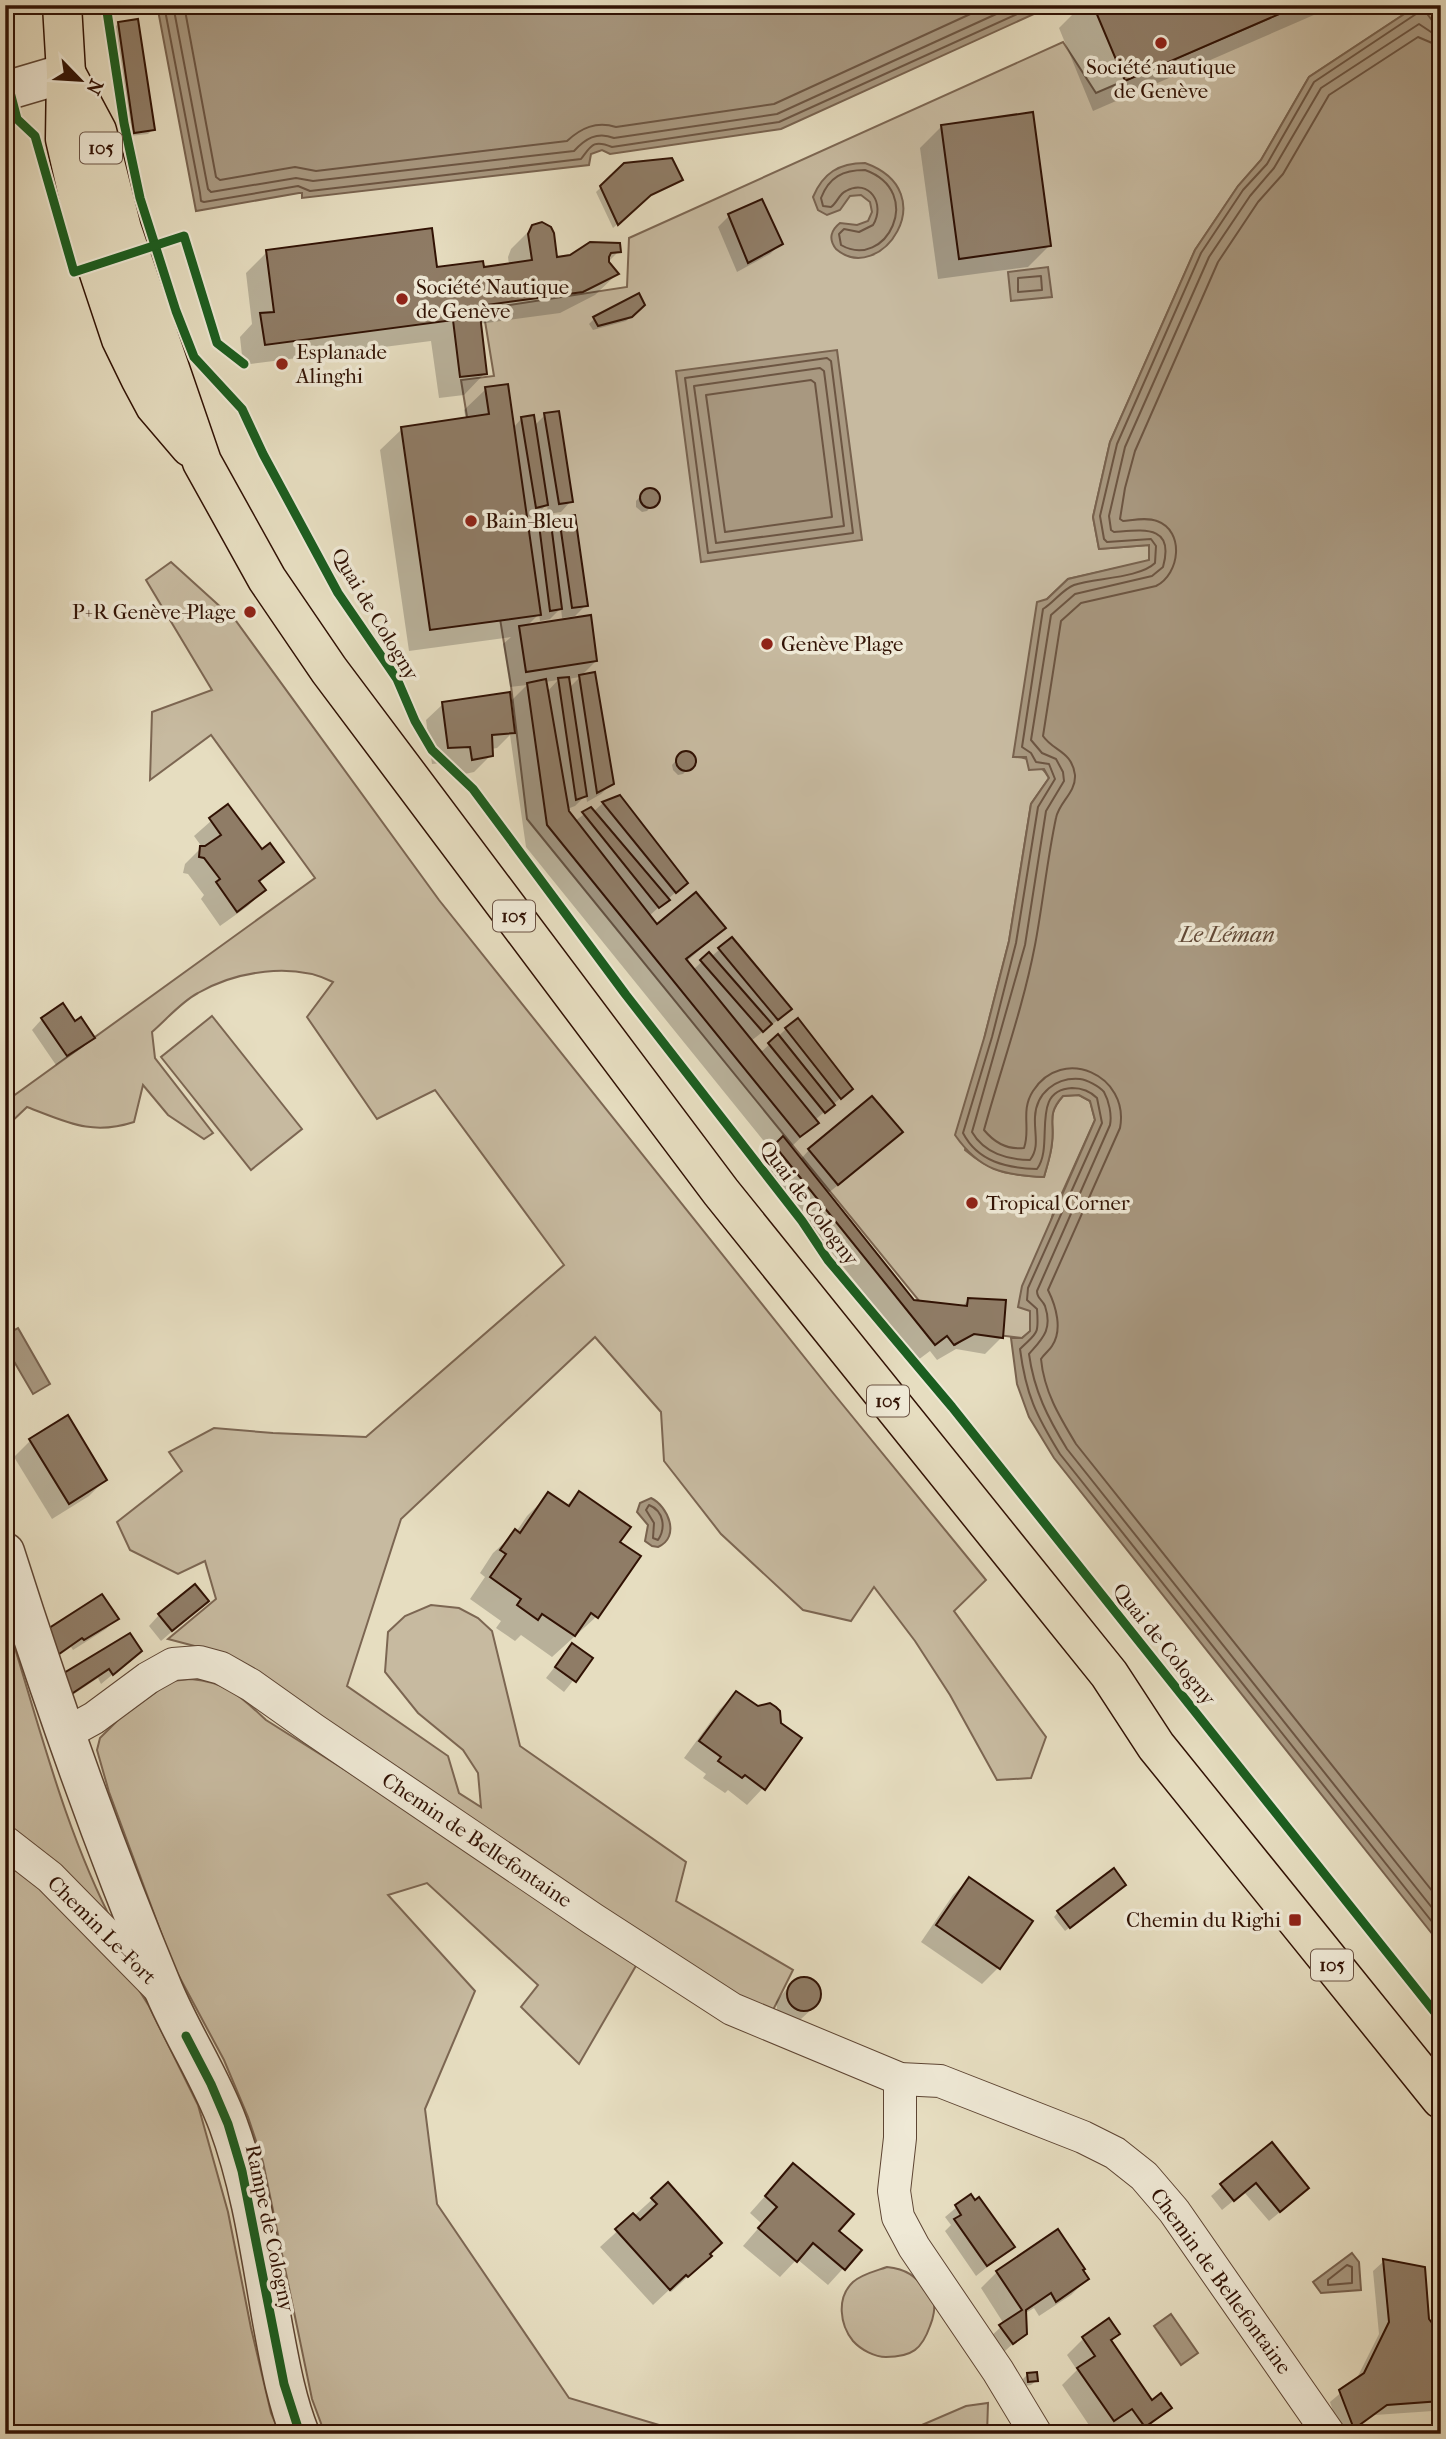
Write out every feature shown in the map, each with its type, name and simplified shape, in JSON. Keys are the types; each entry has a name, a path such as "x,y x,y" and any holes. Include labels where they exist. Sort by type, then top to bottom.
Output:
{"main road":[{"name":"105","path":"62,5 66,73 97,131 122,229 202,462 280,599 327,666 721,1192 1109,1674 1156,1746 1231,1819 1441,2061"},
{"name":"105","path":"1231,1819 1441,2099"}],"street":[{"path":"5,91 66,73"},
{"name":"Rampe de Cologny","path":"5,1552 65,1734 165,1993 211,2084 235,2148 259,2251 284,2384 300,2434"},
{"name":"Chemin de Bellefontaine","path":"65,1734 94,1718 148,1678 173,1664 199,1662 221,1668 251,1685 732,2009 900,2078 940,2081 1083,2137 1115,2153 1158,2191 1174,2211 1329,2434"},
{"name":"Chemin Le-Fort","path":"5,1842 50,1877 165,1993"},
{"path":"900,2078 900,2138 894,2191 898,2217 914,2247 1036,2434"},
{"path":"1008,2389 1009,2434"}],"shaded area":[{"name":"Genève Plage","path":"1300,5 1418,5 1309,77 1261,160 1238,186 1195,250 1110,442 1093,517 1099,549 1149,545 1149,561 1068,579 1047,599 1014,757 1035,762 1049,778 1031,804 1009,941 985,1035 965,1150 993,1168 1044,1177 1053,1136 1053,1114 1063,1096 1079,1095 1090,1101 1095,1120 1053,1213 1030,1311 1031,1331 1022,1338 973,1332 955,1345 527,819 511,686 461,380 494,376 483,309 627,287 629,238 1063,42 1096,93"},
{"path":"171,562 236,621 439,900 986,1580 954,1611 1046,1737 1031,1778 997,1780 950,1695 915,1641 874,1587 851,1621 803,1610 721,1534 664,1461 661,1412 595,1337 401,1519 347,1686 448,1756 459,1793 481,1807 478,1773 463,1750 418,1713 385,1672 388,1632 405,1616 431,1605 459,1608 478,1618 492,1631 520,1746 686,1862 676,1901 793,1970 773,2010 716,1986 221,1653 168,1639 216,1599 205,1561 178,1574 130,1550 117,1522 182,1471 169,1452 214,1428 366,1437 564,1265 435,1090 377,1119 307,1017 333,982 317,976 283,971 230,979 192,997 152,1032 155,1058 213,1133 204,1139 168,1115 143,1085 134,1122 105,1128 92,1127 67,1122 27,1107 5,1128 5,1102 315,878 211,735 150,780 152,712 212,690 146,580"},
{"path":"212,1016 302,1129 251,1170 161,1057"},
{"path":"5,1616 66,1813 115,1927 5,1829"},
{"path":"191,1679 214,1683 233,1692 266,1720 461,1843 637,1964 579,2064 521,2007 538,1985 427,1883 388,1895 475,1991 425,2109 437,2204 569,2398 689,2434 325,2434 312,2399 263,2162 248,2117 224,2060 173,1965 109,1792 97,1750 100,1738 120,1718 171,1681"},
{"path":"5,1859 45,1891 130,1976 149,2006 198,2105 228,2212 271,2413 280,2434 5,2434"},
{"path":"887,2267 900,2269 914,2277 933,2299 934,2313 927,2334 915,2350 886,2357 868,2352 853,2341 845,2327 842,2303 853,2282"},
{"path":"988,2403 987,2434 901,2434 966,2406"}],"water":[{"path":"157,5 1047,5 1045,9 781,129 610,154 602,150 591,154 589,165 302,198 302,193 299,193 196,211"},
{"name":"Le Léman","path":"1418,5 1430,5 1441,22 1441,1945 1054,1458 1029,1417 1017,1384 1011,1338 1022,1338 1030,1331 1030,1311 1018,1307 1022,1286 1095,1120 1090,1101 1079,1095 1063,1096 1058,1103 1052,1119 1053,1136 1044,1177 1016,1175 993,1169 974,1156 955,1135 1009,941 1031,804 1049,778 1044,769 1029,770 1026,757 1013,757 1037,602 1047,599 1068,579 1149,560 1149,545 1099,549 1093,517 1110,442 1195,250 1238,186 1261,160 1309,77"},
{"path":"865,163 889,177 901,194 903,213 897,231 886,246 870,256 853,257 836,249 832,235 840,223 857,225 868,221 872,212 870,202 861,195 850,196 840,210 827,215 818,210 813,197 833,171 847,165"},
{"path":"1048,267 1052,297 1011,301 1008,272"},
{"path":"837,350 862,540 701,562 676,371"},
{"path":"18,1328 50,1384 33,1394 5,1346 5,1335"},
{"path":"651,1498 667,1514 670,1522 669,1536 658,1547 645,1541 648,1525 637,1512 640,1503"},
{"path":"1352,2253 1359,2262 1361,2290 1321,2293 1313,2282"},
{"path":"1171,2314 1198,2353 1181,2365 1154,2326"}],"building":[{"name":"Société nautique de Genève","path":"1093,5 1300,5 1125,81"},
{"path":"138,19 155,130 134,133 118,22"},
{"path":"1033,112 1051,246 959,259 941,125"},
{"path":"672,158 683,180 651,195 618,225 600,186 624,163"},
{"path":"762,199 783,244 748,263 728,214"},
{"name":"Société Nautique de Genève","path":"542,222 551,227 554,233 557,257 570,255 590,242 620,243 621,252 611,253 609,257 609,262 619,274 583,292 479,306 487,374 460,377 453,320 265,345 260,313 274,312 266,250 432,228 437,267 483,261 484,267 532,260 528,234 532,225"},
{"path":"639,293 645,305 632,317 598,326 593,317"},
{"name":"Bain-Bleu","path":"508,384 541,615 430,630 401,427 489,414 485,387"},
{"path":"559,411 573,502 559,504 544,413"},
{"path":"534,415 548,505 536,508 521,417"},
{"path":"650,488 657,491 660,498 657,505 650,508 643,505 640,498 643,491"},
{"path":"575,515 588,606 572,608 559,517"},
{"path":"550,516 562,609 550,611 538,517"},
{"path":"591,615 597,661 526,672 519,626"},
{"path":"595,672 614,784 597,793 579,675"},
{"path":"569,677 587,796 576,800 558,678"},
{"path":"546,679 569,811 657,924 696,892 726,928 686,959 819,1123 800,1137 547,825 527,683"},
{"path":"510,692 515,733 492,735 493,756 472,760 470,747 448,748 442,702"},
{"path":"686,751 693,754 696,761 693,768 686,771 679,768 676,761 679,754"},
{"path":"620,795 688,883 676,893 602,802"},
{"path":"228,804 262,849 270,843 284,862 259,881 266,890 237,912 216,882 220,879 204,858 199,857 200,846 205,846 221,835 209,818"},
{"path":"591,807 670,900 659,908 582,812"},
{"path":"732,937 792,1009 778,1020 718,948"},
{"path":"709,952 772,1024 763,1032 700,960"},
{"path":"63,1003 75,1021 81,1017 95,1038 67,1056 41,1018"},
{"path":"798,1018 853,1089 841,1099 785,1028"},
{"path":"778,1034 835,1105 825,1113 768,1043"},
{"path":"872,1096 903,1132 838,1185 808,1149"},
{"path":"783,1136 914,1300 967,1306 968,1298 1006,1300 1003,1338 974,1334 954,1345 947,1336 935,1345 774,1145"},
{"path":"68,1415 107,1480 69,1504 29,1439"},
{"path":"579,1491 631,1527 620,1542 641,1556 598,1618 591,1613 575,1636 542,1614 538,1620 517,1605 521,1599 490,1577 506,1554 500,1550 515,1529 520,1533 548,1492 569,1506"},
{"path":"195,1584 209,1601 172,1631 158,1614"},
{"path":"102,1594 119,1619 84,1640 82,1638 52,1659 43,1632"},
{"path":"130,1633 142,1651 113,1675 109,1669 67,1697 59,1676"},
{"path":"572,1643 593,1658 576,1682 555,1667"},
{"path":"736,1691 758,1706 770,1703 776,1707 780,1711 781,1723 802,1738 765,1790 745,1775 742,1778 718,1761 721,1757 699,1741"},
{"path":"1114,1868 1126,1885 1070,1928 1057,1911"},
{"path":"969,1877 1033,1921 1000,1969 936,1925"},
{"path":"804,1977 816,1982 821,1994 816,2006 804,2011 792,2006 787,1994 792,1982"},
{"path":"1272,2142 1309,2188 1280,2212 1256,2183 1234,2201 1220,2184"},
{"path":"793,2163 854,2214 839,2231 862,2250 845,2270 813,2243 797,2262 758,2228 777,2207 765,2196"},
{"path":"668,2182 722,2243 710,2254 712,2256 670,2290 615,2229 633,2213 640,2220 657,2204 651,2198"},
{"path":"971,2194 975,2200 979,2197 1015,2247 987,2266 954,2219 961,2215 955,2205"},
{"path":"1058,2229 1089,2279 1056,2302 1051,2293 1026,2310 1027,2334 1013,2344 999,2325 1022,2310 996,2271"},
{"path":"1383,2259 1425,2267 1429,2319 1441,2335 1441,2401 1387,2405 1354,2429 1339,2390 1364,2373 1389,2322"},
{"path":"1109,2318 1120,2334 1111,2340 1152,2400 1161,2393 1172,2408 1145,2427 1132,2409 1114,2421 1077,2368 1095,2356 1082,2337"},
{"path":"1037,2372 1038,2381 1028,2382 1027,2373"}],"cycle path":[{"name":"Quai de Cologny","path":"106,5 124,123 140,198 176,311 194,357 242,409 263,454 338,593 397,679 415,721 432,750 473,789 626,995 802,1221 828,1260 952,1407 1441,2020"},
{"path":"5,73 17,119 35,136 74,272 184,236 217,343 244,364"},
{"path":"186,2036 228,2124 242,2171 284,2384 300,2434"}],"place":[{"name":"Société nautique de Genève","path":"1161,43"},
{"name":"Société Nautique de Genève","path":"402,299"},
{"name":"Esplanade Alinghi","path":"282,364"},
{"name":"Bain-Bleu","path":"471,521"},
{"name":"P+R Genève-Plage","path":"250,612"},
{"name":"Genève Plage","path":"767,644"},
{"name":"Tropical Corner","path":"972,1203"},
{"name":"Chemin du Righi","path":"1295,1920"}]}
